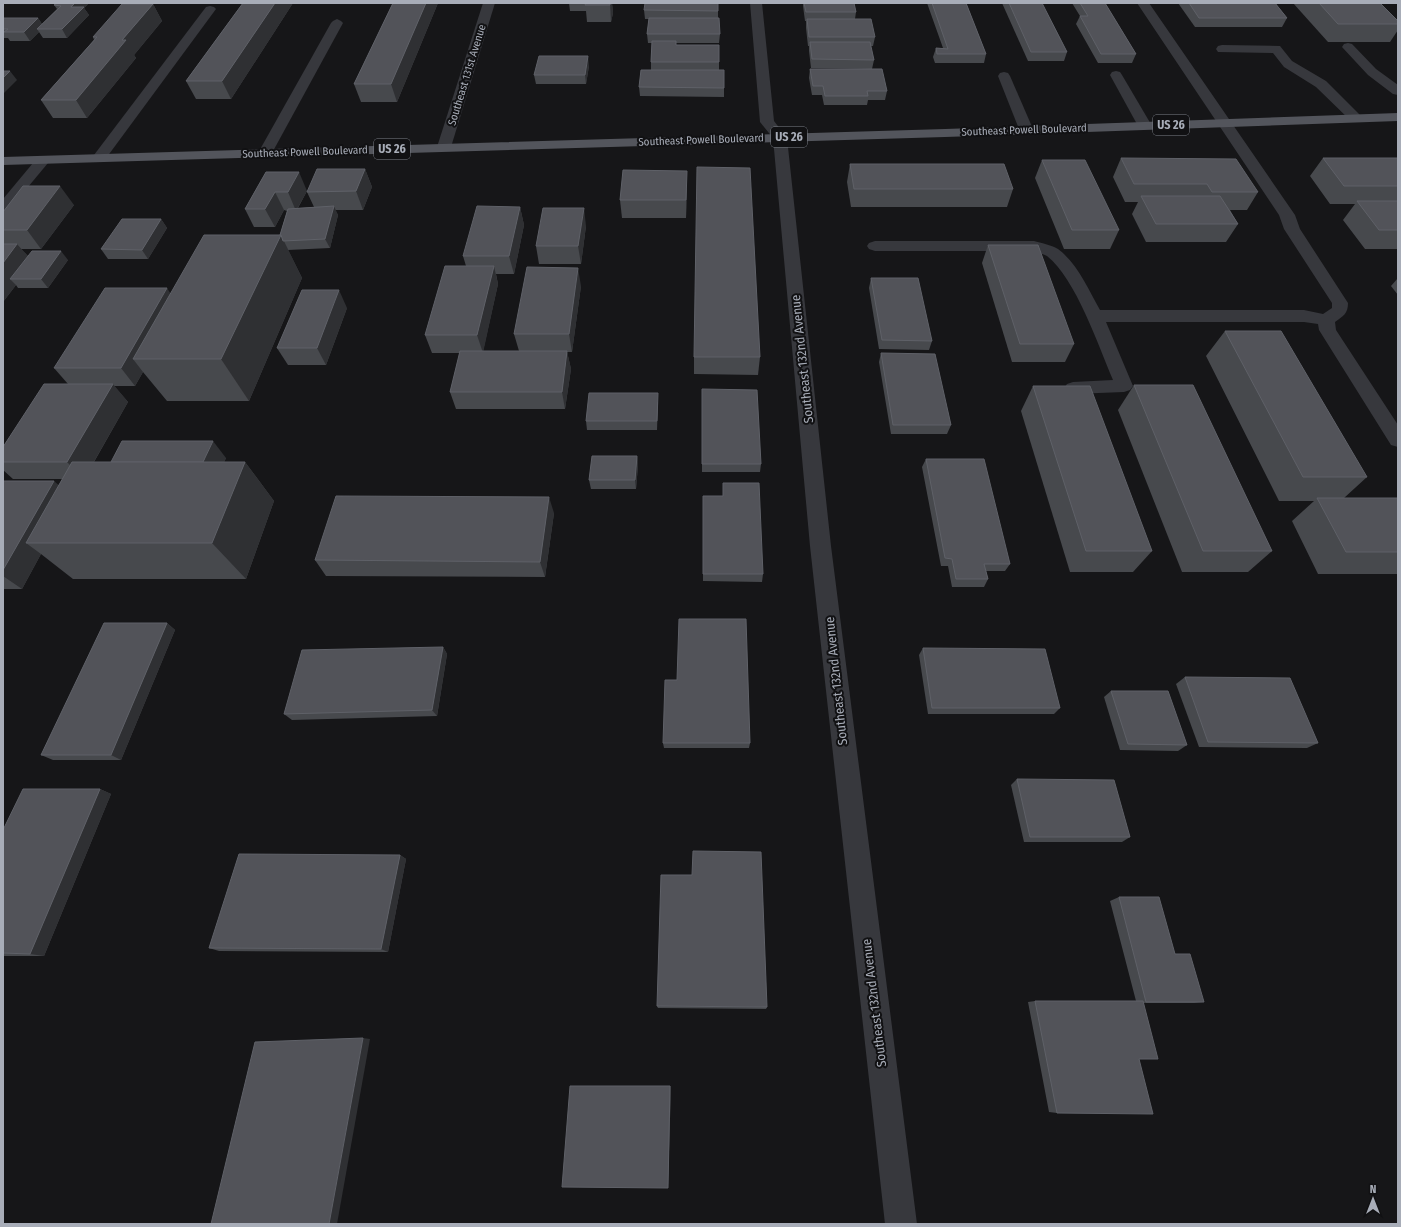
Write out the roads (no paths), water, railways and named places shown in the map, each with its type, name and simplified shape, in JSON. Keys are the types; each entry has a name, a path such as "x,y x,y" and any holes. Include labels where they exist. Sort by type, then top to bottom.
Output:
{"main road":[{"name":"Southeast Powell Boulevard","path":"3,161 1225,124 1398,117"}],"street":[{"name":"Southeast 131st Avenue","path":"444,147 489,3"},
{"path":"756,3 767,122 780,138"},
{"path":"1095,316 1304,316 1326,320 1340,310 1340,303 1292,230 1287,215 1143,3"},
{"path":"99,158 210,9"},
{"path":"265,153 337,23"},
{"path":"1348,47 1372,72 1398,91"},
{"path":"1222,50 1276,50 1288,64 1321,84 1357,119"},
{"path":"1116,75 1145,126"},
{"path":"1004,76 1026,129"},
{"name":"Southeast 132nd Avenue","path":"780,138 804,387 846,768 901,1224"},
{"path":"3,208 43,160"},
{"path":"875,246 1034,246 1044,249 1060,259 1067,267 1095,316 1124,386 1072,388"},
{"path":"1326,320 1328,330 1398,440"}]}
